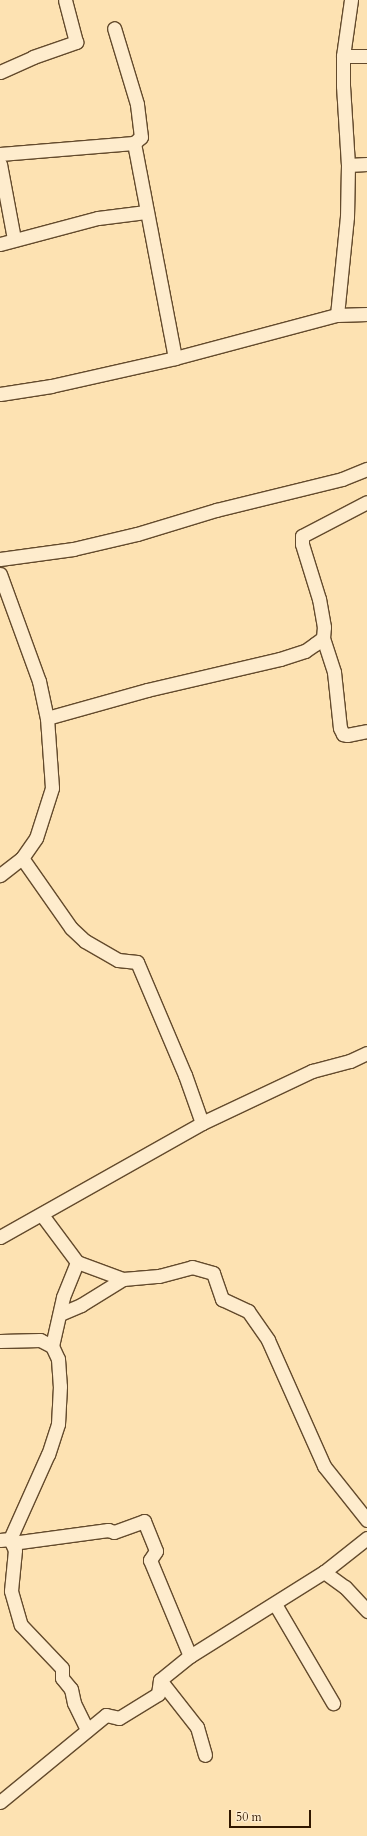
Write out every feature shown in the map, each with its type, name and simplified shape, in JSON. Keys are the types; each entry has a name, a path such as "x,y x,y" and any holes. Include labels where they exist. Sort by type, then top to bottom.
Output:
{"street":[{"path":"0,72 33,56 76,42 65,0"},
{"path":"337,314 347,218 348,165 343,56 351,0"},
{"path":"0,154 134,143 141,136 137,104 114,28"},
{"path":"343,56 367,56"},
{"path":"134,143 175,358"},
{"path":"0,164 14,240"},
{"path":"348,165 367,164"},
{"path":"0,244 98,218 146,212"},
{"path":"0,394 51,386 175,358 337,314 367,314"},
{"path":"0,559 73,549 137,534 216,510 342,479 367,469"},
{"path":"367,502 305,534 301,540 319,599 324,627 323,638 334,672 340,728 343,734 347,735 367,731"},
{"path":"0,574 27,642 47,718 52,788 36,838 22,858 0,875"},
{"path":"47,718 147,690 280,659 305,651 323,638"},
{"path":"22,858 71,928 85,941 118,960 137,962 185,1075 202,1123"},
{"path":"0,1237 42,1215 202,1123 312,1071 350,1061 367,1053"},
{"path":"42,1215 77,1262 123,1279 159,1276 192,1266 213,1273 222,1299 248,1311 268,1340 324,1466 367,1520"},
{"path":"52,1346 63,1297 77,1262"},
{"path":"60,1314 81,1305 123,1279"},
{"path":"0,1341 40,1340 52,1346 58,1359 60,1386 58,1424 48,1454 8,1540"},
{"path":"8,1540 108,1530 114,1532 144,1521 156,1551 150,1560 190,1656"},
{"path":"0,1802 106,1715 119,1718 158,1694 160,1680 190,1656 324,1572 367,1538"},
{"path":"8,1540 15,1550 11,1591 20,1625 62,1668 62,1678 71,1689 74,1703 87,1730"},
{"path":"324,1572 345,1587 367,1611"},
{"path":"274,1604 333,1703"},
{"path":"160,1680 197,1727 205,1755"}]}
